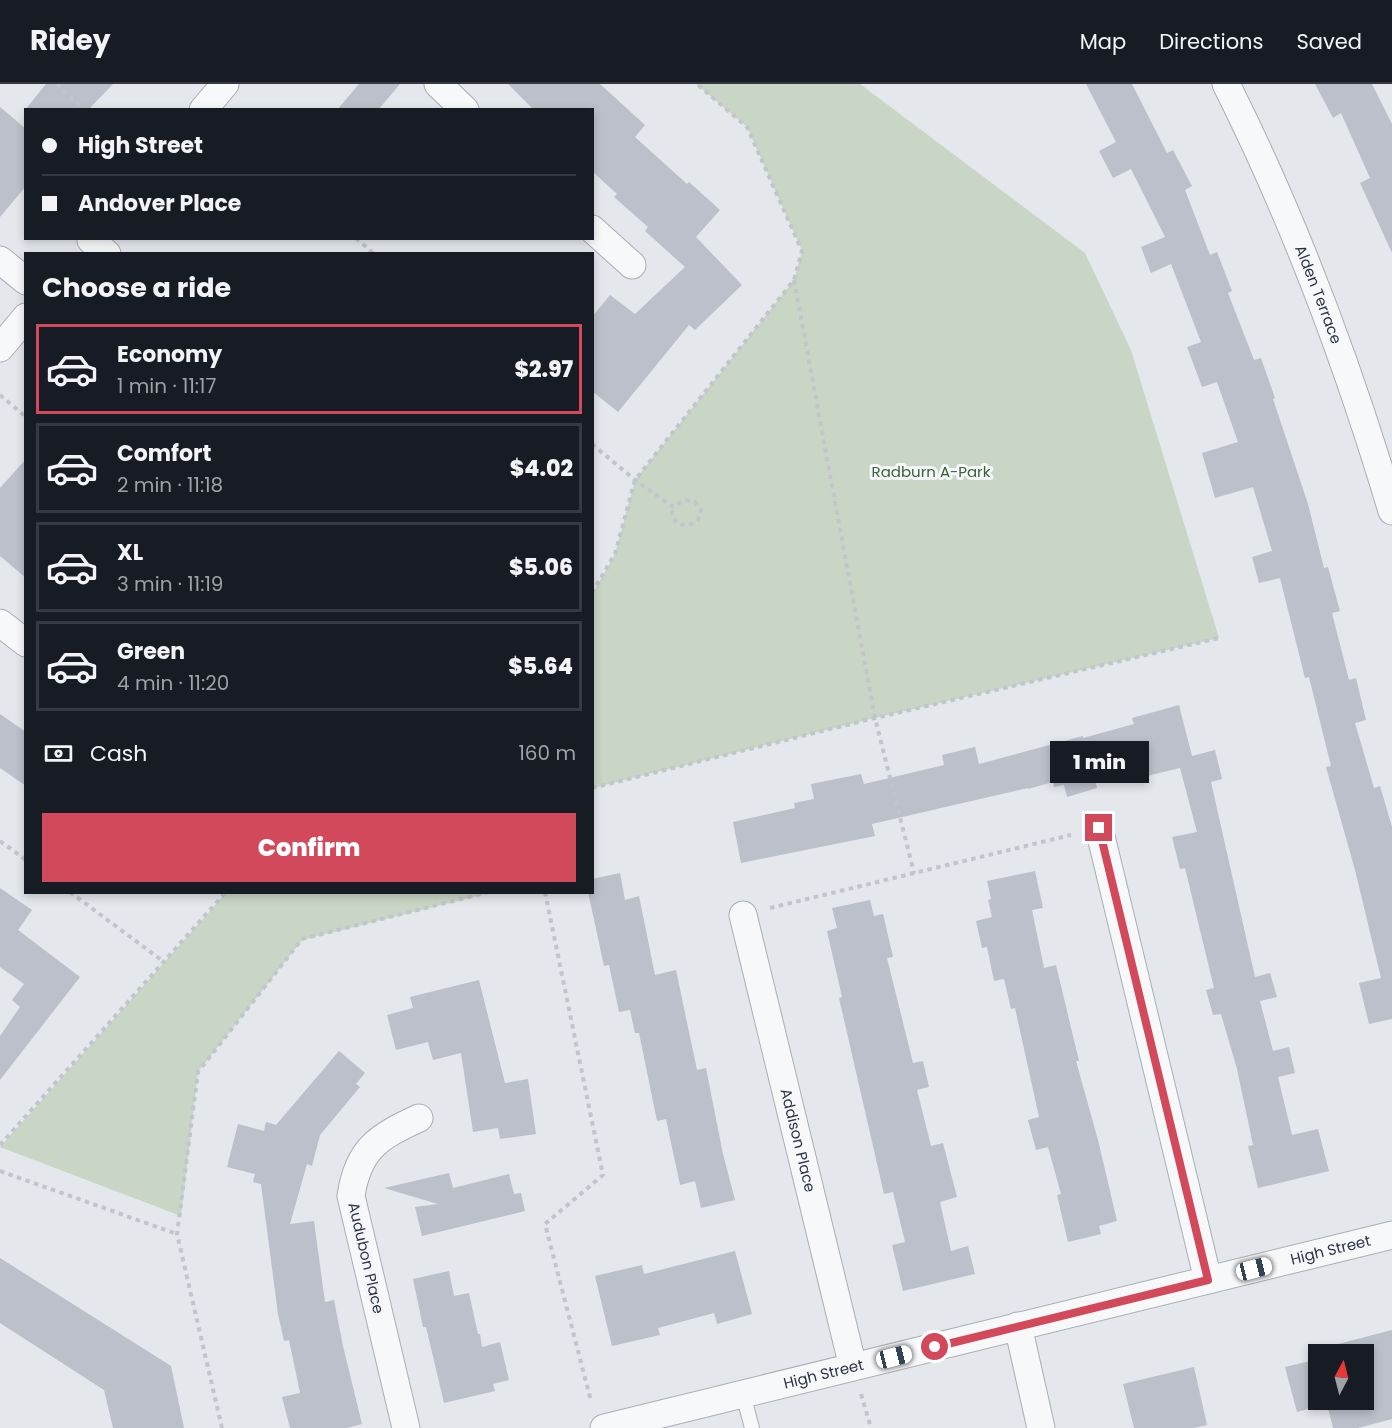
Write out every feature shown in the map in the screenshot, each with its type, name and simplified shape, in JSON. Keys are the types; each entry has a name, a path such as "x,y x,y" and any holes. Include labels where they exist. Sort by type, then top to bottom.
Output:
{"street":[{"path":"204,108 225,84"},
{"path":"438,84 463,108"},
{"name":"Alden Terrace","path":"1226,84 1288,219 1327,315 1364,418 1392,510"},
{"path":"594,231 632,265"},
{"path":"0,260 24,279"},
{"path":"0,348 24,319"},
{"path":"0,623 24,641"},
{"path":"1099,828 1208,1280"},
{"name":"Addison Place","path":"743,915 853,1367"},
{"name":"Audubon Place","path":"406,1428 351,1196 354,1176 367,1152 385,1134 418,1118"},
{"name":"High Street","path":"598,1417 743,1394 1392,1235"},
{"path":"1018,1326 1041,1428"}],"lane":[{"path":"743,1394 752,1428"}],"path":[{"path":"57,84 82,108"},
{"path":"594,590 615,554 635,480 794,280 802,251 747,128 697,85"},
{"path":"358,240 372,252"},
{"path":"794,280 875,718 914,873"},
{"path":"0,395 24,415"},
{"path":"594,446 635,480 673,507"},
{"path":"685,500 694,502 701,510 699,520 695,524 677,524 672,514 673,507 685,500"},
{"path":"594,788 875,718 1219,638"},
{"path":"743,915 1099,828"},
{"path":"0,841 24,859"},
{"path":"73,894 164,962"},
{"path":"0,1145 224,894"},
{"path":"222,1428 177,1234 198,1072 302,939 481,894"},
{"path":"545,894 603,1175 545,1224 598,1417"},
{"path":"0,1171 177,1234"}],"green space":[{"name":"Radburn A-Park","path":"696,84 860,84 1085,253 1131,350 1219,638 875,718 594,788 594,591 615,554 635,480 794,280 802,251 747,127"},
{"path":"225,894 485,894 302,940 198,1072 181,1216 0,1147"}],"building":[{"path":"46,84 113,84 90,108 27,108"},
{"path":"359,84 400,84 380,108 339,108"},
{"path":"508,84 600,84 645,125 635,137 720,210 696,237 742,285 695,330 689,325 618,412 594,393 594,315 610,295 635,314 685,267 645,231 648,227 614,197 617,194 594,173 594,108 532,108"},
{"path":"1086,84 1132,84 1167,153 1173,150 1192,186 1185,190 1210,255 1217,252 1232,291 1228,293 1254,360 1261,358 1275,398 1273,399 1308,504 1324,568 1328,567 1340,611 1332,613 1349,680 1356,678 1366,720 1355,723 1374,788 1380,786 1392,827 1392,1019 1369,1024 1359,983 1381,978 1355,870 1326,767 1331,766 1309,677 1305,678 1280,578 1259,583 1252,557 1272,551 1253,487 1215,498 1202,453 1238,442 1217,382 1202,387 1187,347 1201,342 1171,264 1151,273 1141,247 1165,237 1131,169 1113,178 1099,151 1116,142"},
{"path":"1315,84 1372,84 1392,124 1392,253 1360,183 1370,178 1341,113 1333,118"},
{"path":"0,107 24,127 24,188 0,217"},
{"path":"24,461 24,576 0,556 0,488"},
{"path":"1179,705 1192,756 1215,750 1222,779 1211,782 1255,977 1270,973 1277,997 1260,1001 1273,1051 1289,1047 1295,1073 1278,1077 1292,1135 1318,1129 1329,1171 1258,1188 1248,1146 1253,1145 1237,1069 1221,1014 1213,1015 1206,990 1214,988 1185,868 1180,869 1172,837 1197,832 1180,768 1147,776 1144,765 1095,778 1097,788 1067,797 1064,785 1054,787 1053,782 872,824 875,836 741,863 733,822 795,808 794,803 814,799 811,784 861,774 864,784 944,765 942,755 975,747 979,764 1134,724 1132,718"},
{"path":"0,714 24,731 24,785 0,768"},
{"path":"1035,871 1043,908 1032,910 1044,968 1056,965 1079,1061 1076,1061 1117,1221 1099,1226 1101,1234 1068,1242 1057,1195 1061,1194 1048,1147 1036,1150 1028,1120 1039,1117 1015,1008 1011,1009 1004,979 994,981 987,947 982,948 976,921 992,917 987,881"},
{"path":"620,873 625,900 639,896 655,975 676,970 697,1070 706,1068 723,1154 735,1200 701,1208 695,1181 680,1185 666,1119 657,1121 639,1033 635,1033 630,1010 619,1012 609,965 604,966 588,894 594,894 594,879"},
{"path":"0,888 32,910 18,930 80,977 0,1080 0,1036 20,1007 12,1000 24,984 0,967"},
{"path":"870,900 874,916 883,914 893,957 887,958 913,1063 923,1061 929,1087 917,1090 931,1146 943,1143 957,1197 940,1202 951,1251 968,1246 975,1274 903,1291 892,1245 905,1242 893,1192 884,1194 839,998 842,997 827,931 837,928 832,908"},
{"path":"479,980 505,1083 528,1079 536,1134 500,1139 498,1128 473,1132 461,1053 433,1060 428,1042 396,1050 387,1015 413,1008 410,997"},
{"path":"339,1051 365,1073 356,1084 360,1087 320,1135 312,1166 307,1164 290,1224 314,1221 325,1302 334,1300 362,1424 347,1428 290,1428 282,1397 300,1393 289,1340 284,1341 278,1314 261,1184 253,1182 255,1174 227,1167 238,1124 264,1131 266,1122 276,1125"},
{"path":"449,1173 453,1188 509,1174 514,1194 521,1193 525,1211 422,1236 415,1207 438,1204 384,1188"},
{"path":"735,1251 752,1314 717,1324 714,1313 658,1328 660,1335 612,1346 595,1276 642,1265 644,1274"},
{"path":"0,1258 171,1366 184,1428 113,1428 104,1390 0,1323"},
{"path":"449,1271 454,1296 469,1293 482,1347 500,1342 509,1380 493,1384 495,1391 444,1403 426,1327 423,1327 413,1279"},
{"path":"1392,1330 1392,1419 1358,1428 1333,1428 1328,1410 1374,1410 1374,1344 1338,1344"},
{"path":"1308,1361 1308,1409 1297,1412 1285,1367"},
{"path":"1194,1367 1207,1425 1194,1428 1134,1428 1123,1384"}],"route":[{"path":"935,1347 1208,1280 1099,828"}]}
